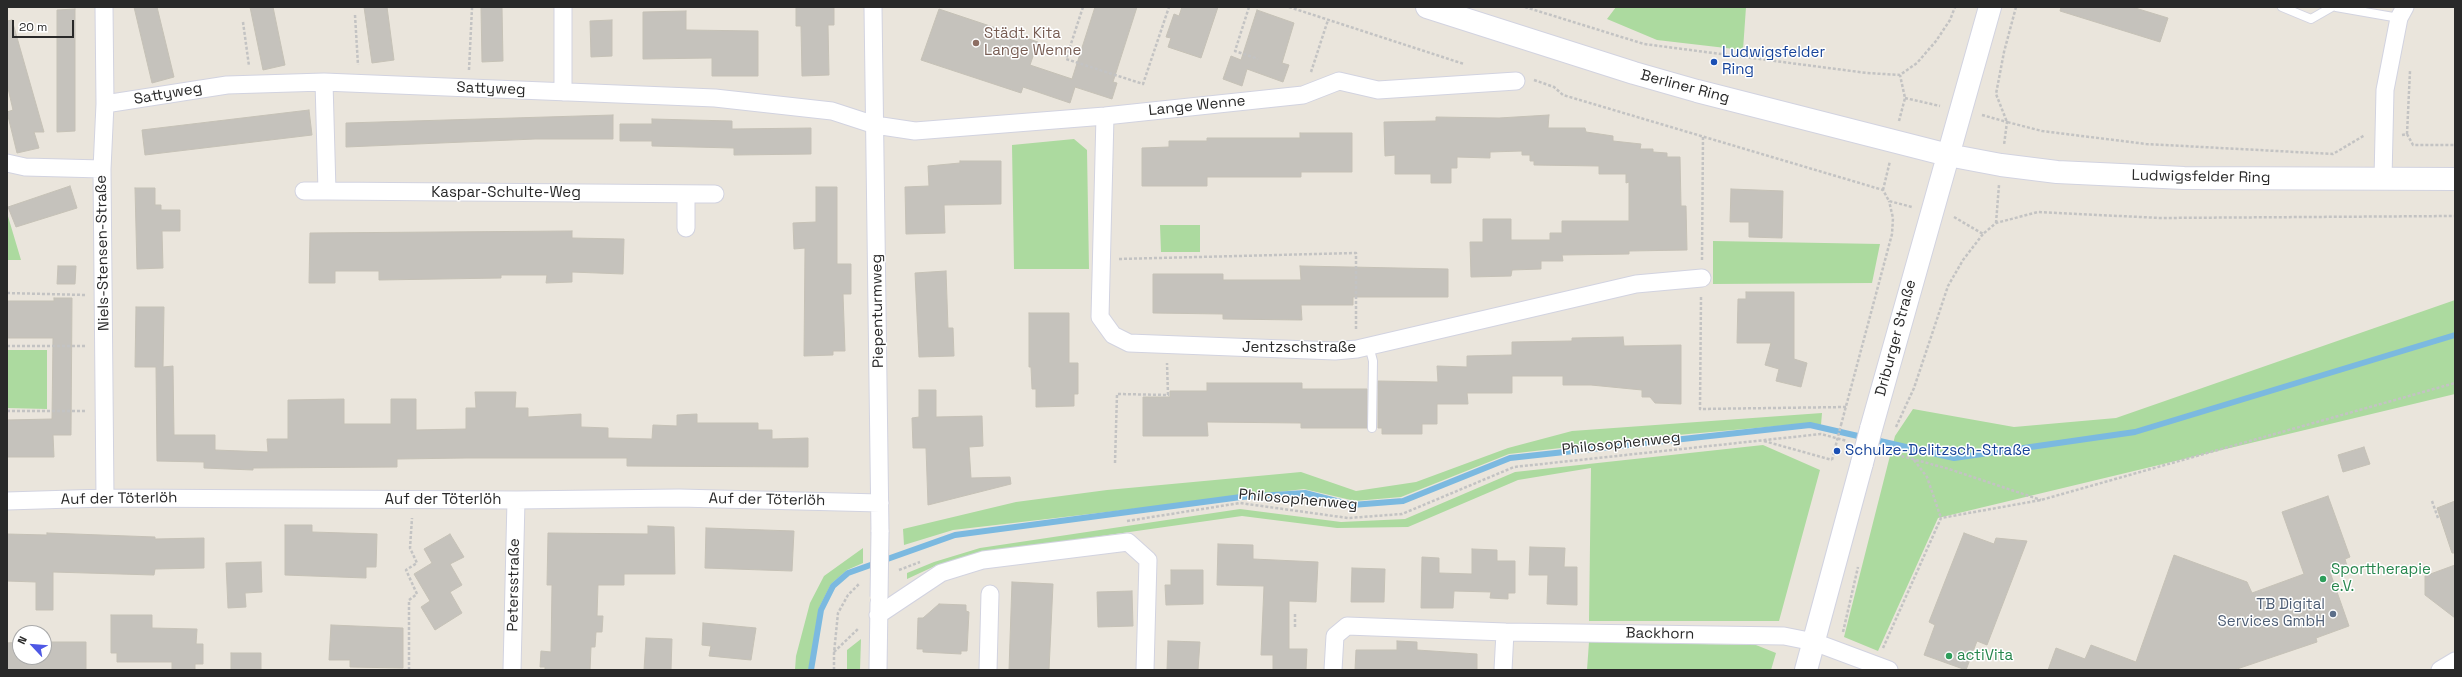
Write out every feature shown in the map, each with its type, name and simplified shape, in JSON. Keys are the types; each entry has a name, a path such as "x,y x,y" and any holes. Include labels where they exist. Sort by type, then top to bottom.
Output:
{"main road":[{"name":"Berliner Ring","path":"1427,7 1648,77 1948,155"},
{"name":"Driburger Straße","path":"1806,670 1931,211 1990,7"},
{"name":"Ludwigsfelder Ring","path":"1948,155 2001,165 2057,172 2184,178 2455,179"}],"street":[{"name":"Niels-Stensen-Straße","path":"104,7 105,104 102,170 105,498"},
{"path":"563,7 563,92"},
{"name":"Piepenturmweg","path":"873,7 880,503 878,670"},
{"path":"2383,179 2385,90 2402,12"},
{"name":"Lange Wenne","path":"875,125 915,131 1105,116 1303,95 1339,81 1378,90 1516,81"},
{"name":"Sattyweg","path":"105,104 227,84 324,82 715,98 832,111 875,125"},
{"path":"324,82 326,191"},
{"name":"Jentzschstraße","path":"1105,116 1100,317 1113,335 1129,343 1335,351 1363,348 1636,284 1702,278"},
{"path":"7,163 25,167 102,170"},
{"name":"Kaspar-Schulte-Weg","path":"304,191 715,194"},
{"path":"686,194 686,228"},
{"name":"Auf der Töterlöh","path":"7,501 105,498 516,500 684,498 880,503"},
{"name":"Petersstraße","path":"512,670 516,500"},
{"path":"878,619 942,573 983,560 1128,542 1148,560 1145,670"},
{"path":"988,670 990,594"},
{"name":"Backhorn","path":"1333,670 1335,636 1347,626 1505,632 1784,636 1814,642"},
{"path":"1503,670 1505,632"},
{"path":"1814,642 1882,667"},
{"path":"2440,670 2455,661"}],"lane":[{"path":"2282,7 2310,19 2332,7"},
{"path":"2336,7 2402,12"},
{"path":"1363,348 1373,361 1374,402 1372,428"}],"path":[{"path":"1083,7 1066,59 1143,84 1169,7"},
{"path":"1249,7 1235,51 1258,59"},
{"path":"1289,7 1471,66"},
{"path":"1525,7 1534,8 1644,44 1867,73 1900,75 1916,63 1936,41 1950,20 1955,7"},
{"path":"2016,7 2004,52 1996,94 2007,122 2042,131 2146,144 2334,154 2367,134 2407,134"},
{"path":"468,88 472,8"},
{"path":"355,15 359,84"},
{"path":"1303,95 1328,20"},
{"path":"243,22 252,84"},
{"path":"2410,69 2407,134 2413,146 2455,145"},
{"path":"1900,75 1905,98"},
{"path":"1516,81 1526,78 1554,87 1563,95 1883,190 1889,202 1893,218 1892,234 1832,460 1762,440"},
{"path":"1703,136 1700,409 1846,407"},
{"path":"1889,202 1931,211 1964,221 1983,234"},
{"path":"1895,429 1914,388 1948,286 1963,260 1983,234 1996,223 2038,212 2168,218 2455,216"},
{"path":"1101,260 1356,253 1363,348"},
{"path":"7,293 104,296"},
{"path":"1115,463 1117,394 1168,395 1166,345"},
{"path":"7,346 104,346"},
{"path":"1941,518 2041,500 2455,383"},
{"path":"7,411 104,411"},
{"name":"Philosophenweg","path":"1122,522 1240,503 1348,518 1402,514 1514,467 1821,434 1835,438"},
{"path":"1887,452 2041,500"},
{"path":"1882,667 1941,518 1927,477 1914,460"},
{"path":"409,670 409,600 417,594 406,570 417,563 410,548 412,500"},
{"path":"2432,501 2438,518"},
{"path":"898,570 927,560"},
{"path":"834,670 838,613 848,595 861,582"},
{"path":"1295,612 1295,627"},
{"path":"834,653 862,625 878,619"}],"green space":[{"path":"1616,7 1746,7 1743,50 1657,40 1607,19"},
{"path":"1074,139 1087,150 1089,269 1014,269 1012,145"},
{"path":"7,213 21,260 7,260"},
{"path":"1160,225 1200,225 1200,252 1161,252"},
{"path":"1713,241 1880,244 1872,283 1713,284"},
{"path":"2455,300 2455,394 1938,518 1878,651 1844,637 1895,436 1913,409 2014,427 2116,418"},
{"path":"7,350 47,350 47,409 7,408"},
{"path":"1822,413 1821,425 1812,423 1655,437 1509,454 1401,497 1355,501 1304,489 953,530 904,545 903,529 1016,502 1107,490 1301,472 1356,491 1416,482 1508,448 1572,431"},
{"path":"1763,445 1820,470 1779,621 1589,621 1591,468 1518,480 1408,527 1337,528 1242,516 982,553 935,566 907,579 907,573 934,562 980,548 1240,509 1341,522 1405,519 1515,472"},
{"path":"863,548 863,563 847,570 831,584 819,608 809,670 795,670 796,656 810,603 824,576"},
{"path":"861,639 860,670 847,670 847,650"},
{"path":"1589,642 1756,645 1776,653 1771,670 1587,670"}],"building":[{"path":"134,7 157,7 174,77 152,83"},
{"path":"250,7 273,7 285,65 263,70"},
{"path":"364,7 387,7 394,60 372,63"},
{"path":"481,7 502,7 503,61 482,62"},
{"path":"796,7 834,7 834,25 828,25 829,75 802,76 801,26 796,26"},
{"path":"1095,7 1137,7 1113,82 1117,83 1112,99 1075,87 1070,103 1023,87 1021,93 921,60 939,9 1038,42 1030,65 1072,79"},
{"path":"1182,7 1218,7 1201,58 1168,47 1171,38 1166,37 1174,14 1179,16"},
{"path":"2061,7 2132,7 2168,18 2160,42 2060,11"},
{"path":"75,9 75,131 57,132 57,10"},
{"path":"1257,10 1294,23 1282,63 1289,65 1283,82 1247,69 1242,86 1223,79 1231,56 1241,60"},
{"path":"686,11 686,30 758,31 758,76 712,76 712,58 643,59 643,12"},
{"path":"12,20 44,132 34,132 39,148 17,153 7,112 13,110 7,84 7,21"},
{"path":"612,20 612,56 591,57 590,21"},
{"path":"309,110 312,135 145,155 142,130"},
{"path":"613,115 613,139 535,139 346,147 346,123"},
{"path":"1549,115 1548,128 1585,128 1586,132 1613,136 1613,141 1641,144 1640,149 1653,149 1653,152 1667,153 1667,157 1680,157 1681,206 1686,206 1687,250 1629,251 1629,254 1562,255 1563,261 1541,261 1541,269 1512,270 1511,276 1471,277 1470,242 1483,242 1483,219 1511,219 1511,240 1550,240 1550,233 1562,233 1562,221 1629,221 1629,182 1626,183 1626,174 1599,174 1599,166 1534,165 1534,161 1530,161 1530,155 1522,155 1522,151 1490,152 1490,158 1457,157 1457,168 1451,168 1451,183 1431,183 1431,174 1395,174 1395,155 1385,156 1384,122 1436,121 1436,117 1499,118"},
{"path":"652,119 732,121 732,129 811,128 811,154 734,155 734,148 652,146 652,141 620,141 620,124 652,124"},
{"path":"1300,133 1352,133 1352,172 1301,172 1301,177 1207,177 1207,186 1142,186 1142,148 1169,147 1169,141 1207,141 1207,138 1300,138"},
{"path":"960,161 1001,161 1001,204 944,205 945,233 906,234 905,187 929,186 928,166 960,163"},
{"path":"70,186 77,208 16,227 8,207"},
{"path":"816,187 837,187 837,264 851,264 851,294 843,294 845,351 833,351 833,355 804,356 805,248 794,249 793,223 816,222"},
{"path":"135,188 155,188 155,205 161,205 161,210 180,210 180,231 162,231 163,268 137,269"},
{"path":"1731,189 1783,191 1782,238 1749,237 1749,222 1730,222"},
{"path":"572,231 572,238 624,239 623,274 572,272 572,282 546,283 547,275 501,275 501,278 379,280 379,271 335,271 335,283 309,283 310,233"},
{"path":"58,266 76,266 75,284 57,284"},
{"path":"1300,266 1448,269 1448,297 1353,297 1353,305 1301,305 1302,320 1223,319 1223,314 1153,313 1153,274 1223,274 1223,280 1301,280"},
{"path":"946,271 948,328 953,328 954,356 919,357 915,273"},
{"path":"1746,292 1794,292 1794,359 1807,363 1801,387 1776,381 1779,369 1765,365 1771,343 1737,343 1738,299 1746,299"},
{"path":"54,298 72,298 71,435 53,435 54,457 7,457 7,420 52,419 53,338 7,338 7,301 54,301"},
{"path":"136,307 164,307 163,367 173,366 174,435 215,435 215,450 268,452 267,439 288,439 288,400 344,399 344,424 391,424 391,399 416,399 416,430 466,429 466,408 476,408 475,392 516,392 515,408 528,408 528,417 581,414 581,427 608,428 608,438 652,439 653,425 677,426 677,415 697,414 697,423 758,423 758,430 772,430 772,439 808,438 808,467 627,466 627,458 466,458 397,459 397,467 253,468 253,470 204,468 204,462 157,461 156,367 135,367"},
{"path":"1029,313 1069,313 1069,363 1078,363 1078,394 1074,394 1074,406 1036,407 1036,389 1032,389 1031,367 1029,367"},
{"path":"1623,337 1624,346 1681,345 1681,404 1655,403 1650,397 1642,397 1642,390 1591,385 1563,385 1563,376 1512,376 1512,393 1467,393 1468,404 1437,404 1437,424 1422,424 1422,434 1382,434 1382,428 1378,428 1378,381 1438,382 1437,366 1467,367 1467,356 1512,355 1512,342 1572,341 1572,338"},
{"path":"1207,383 1302,383 1302,389 1367,389 1367,428 1301,428 1301,423 1207,422 1208,436 1143,436 1143,397 1170,397 1170,391 1207,391"},
{"path":"919,390 936,390 936,417 982,416 983,446 969,447 971,478 1010,477 1011,484 928,505 926,448 913,448 912,418 919,417"},
{"path":"2364,447 2370,464 2343,472 2338,455"},
{"path":"2328,496 2350,557 2345,559 2347,566 2330,572 2349,626 2316,638 2317,642 2234,670 2048,670 2056,648 2085,659 2091,645 2136,662 2174,555 2247,582 2252,593 2304,574 2282,512"},
{"path":"2455,501 2455,553 2452,553 2437,508"},
{"path":"285,525 312,525 312,532 377,534 376,567 366,567 366,578 285,575"},
{"path":"648,526 674,527 675,574 624,574 624,585 598,585 597,616 603,616 602,632 596,632 595,647 591,647 590,670 545,670 545,667 540,667 541,651 551,652 552,585 547,585 548,533 648,534"},
{"path":"706,528 794,531 792,571 705,568"},
{"path":"47,533 155,537 155,539 204,538 204,568 155,569 154,575 53,572 53,610 36,610 36,582 7,581 7,534 47,535"},
{"path":"1964,533 1994,544 1996,538 2027,541 1987,645 1977,641 1966,670 1924,655 1935,625 1929,622"},
{"path":"450,534 464,557 450,564 462,585 450,592 462,613 435,630 421,607 430,601 414,574 432,563 424,549"},
{"path":"1218,544 1253,545 1253,559 1318,562 1316,602 1289,601 1289,649 1307,649 1306,670 1273,670 1273,655 1261,655 1264,586 1217,585"},
{"path":"1530,547 1565,548 1564,567 1577,567 1577,605 1547,604 1548,575 1529,575"},
{"path":"1472,549 1497,550 1497,561 1515,561 1515,593 1508,593 1508,599 1490,598 1491,592 1454,591 1453,608 1421,608 1422,557 1439,558 1439,573 1472,574"},
{"path":"261,562 262,592 245,593 246,607 228,608 226,563"},
{"path":"2455,565 2455,618 2425,595 2425,576"},
{"path":"1352,568 1385,569 1384,602 1351,602"},
{"path":"1171,570 1203,570 1203,604 1166,605 1165,585 1171,585"},
{"path":"1012,582 1053,584 1049,670 1009,670"},
{"path":"1132,591 1133,626 1098,627 1097,592"},
{"path":"939,604 966,605 966,611 969,612 967,651 961,651 961,654 923,652 923,649 917,649 918,618 923,618"},
{"path":"111,615 152,615 152,628 197,629 196,644 203,644 203,664 195,664 195,670 172,670 172,662 117,662 117,653 111,653"},
{"path":"703,623 756,628 751,660 709,656 711,646 702,645"},
{"path":"331,625 403,628 403,668 350,667 350,660 329,660"},
{"path":"646,638 672,639 671,670 644,670"},
{"path":"1168,641 1200,642 1198,670 1167,670"},
{"path":"1397,641 1417,642 1417,650 1477,654 1477,670 1355,670 1356,650 1397,650"},
{"path":"52,642 86,642 86,670 7,670 7,643 12,643 12,665 52,665"},
{"path":"231,653 261,653 261,670 231,670"}],"waterway":[{"path":"811,670 821,610 833,586 848,573 955,535 1241,497 1305,493 1352,505 1403,501 1510,458 1810,425 1954,458 2135,432 2455,335"}],"place":[{"name":"Städt. Kita Lange Wenne","path":"976,43"},
{"name":"Ludwigsfelder Ring","path":"1714,62"},
{"name":"Schulze-Delitzsch-Straße","path":"1837,451"},
{"name":"Sporttherapie e.V.","path":"2323,579"},
{"name":"TB Digital Services GmbH","path":"2333,614"},
{"name":"actiVita","path":"1949,656"}]}
